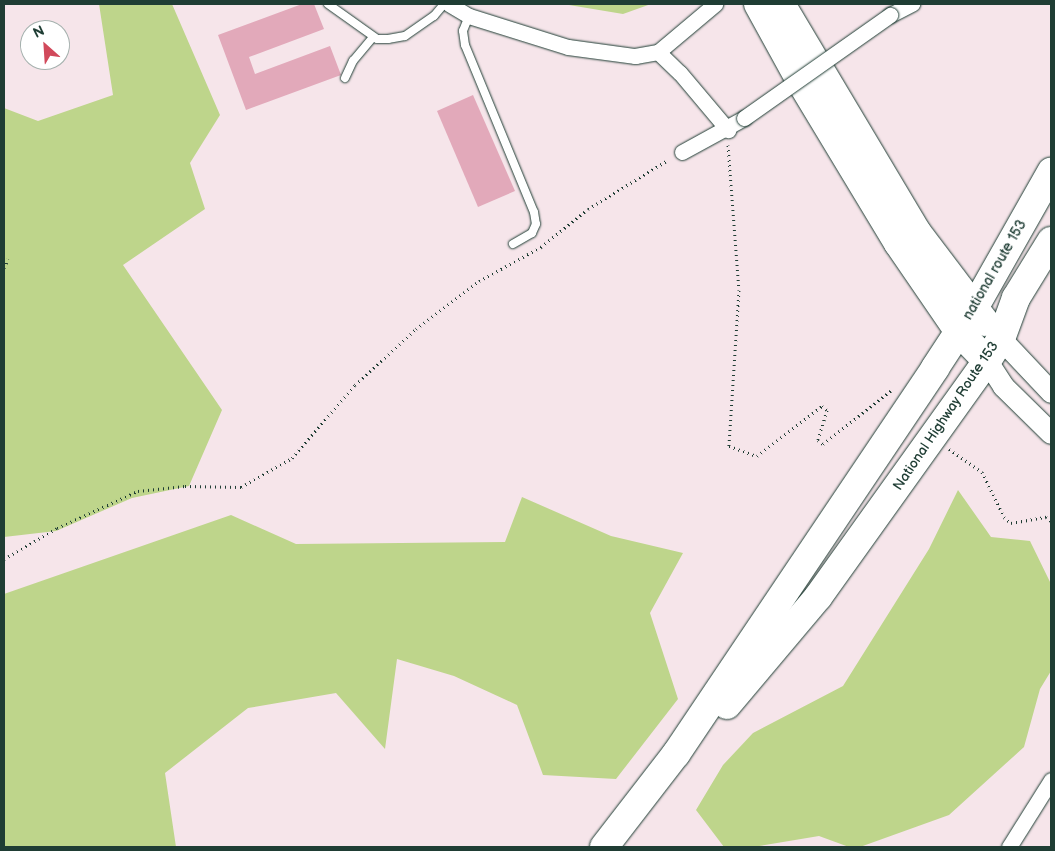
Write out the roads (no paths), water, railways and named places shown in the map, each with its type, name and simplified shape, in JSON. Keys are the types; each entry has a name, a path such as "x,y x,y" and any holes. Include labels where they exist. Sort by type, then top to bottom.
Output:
{"highway":[{"name":"National Highway Route 153","path":"676,754 718,716 818,597 994,350 966,321 865,189 758,4"},
{"name":"National Highway Route 153","path":"781,4 966,321"},
{"name":"national route 153","path":"966,321 1051,172"},
{"path":"994,350 1016,298 1051,241"},
{"name":"National Highway Route 153","path":"604,847 676,754 966,321"}],"street":[{"path":"450,4 470,16 568,47 635,56 658,52 711,8"},
{"path":"682,152 728,130 890,15 912,4"},
{"path":"658,52 680,73 728,130"},
{"path":"994,350 1051,392"},
{"path":"994,350 1002,386 1051,434"},
{"path":"1009,847 1051,780"}],"lane":[{"path":"328,4 373,37 388,39 404,36 434,16 444,4"},
{"path":"470,16 463,30 465,45 534,212 536,224 532,233 514,244"},
{"path":"345,78 353,61 373,37"}]}
